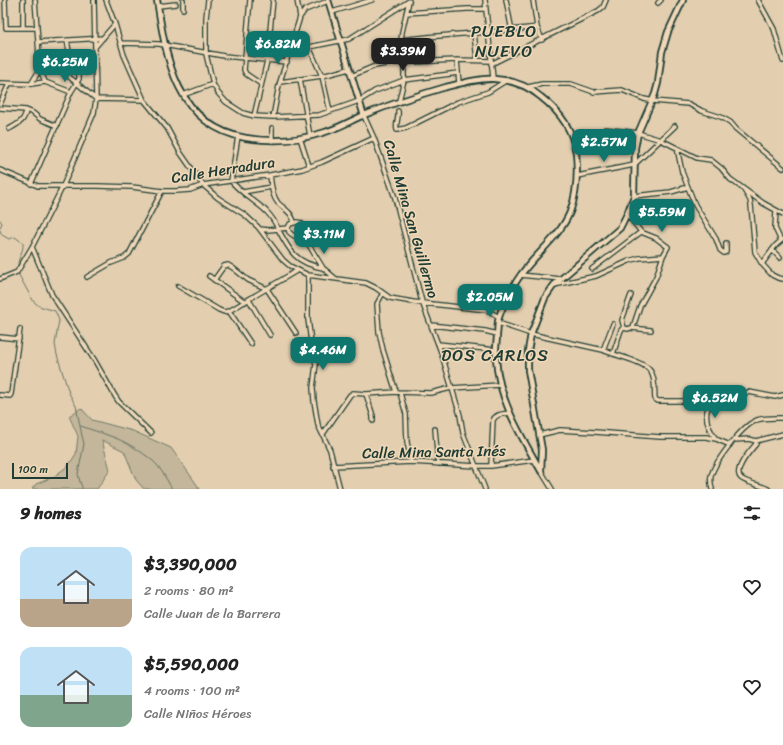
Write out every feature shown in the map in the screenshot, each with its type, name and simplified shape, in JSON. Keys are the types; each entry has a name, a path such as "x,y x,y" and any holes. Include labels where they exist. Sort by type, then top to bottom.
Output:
{"street":[{"path":"5,0 6,28 37,28"},
{"path":"23,0 23,28"},
{"path":"35,0 40,69 45,82"},
{"path":"0,279 18,270 32,247 63,186 94,113 96,99 94,0"},
{"path":"106,0 124,55 144,100 167,128 180,152 203,185 218,198 245,215 260,229 283,260 290,266 308,274 366,283 390,298 487,310 499,317"},
{"path":"157,0 164,45 171,69 183,95 194,111 217,129 238,136 272,141 283,141 310,136 334,129 399,101 459,83 493,78 507,80 528,87 542,97 566,124 575,148 577,176 570,212 557,234 520,275 499,317 496,350 500,385 510,413 534,460 551,488"},
{"path":"183,0 183,9"},
{"path":"208,0 206,18 206,54 213,84 218,93 236,110 243,113 254,116 273,117 319,115 359,101 375,91 404,80 458,73"},
{"path":"250,0 244,73 261,84"},
{"path":"254,116 266,61 273,0"},
{"path":"297,0 300,16"},
{"path":"332,12 372,0"},
{"path":"289,51 349,39 410,0"},
{"path":"399,101 404,80 401,40 410,0"},
{"path":"485,0 493,78"},
{"path":"506,0 512,31"},
{"path":"533,0 542,40"},
{"path":"351,76 375,66 391,63 404,64 477,60 491,63 598,12 603,7 606,0"},
{"path":"541,471 542,450 528,370 528,351 531,334 545,298 554,286 620,228 628,214 634,196 635,148 638,133 653,101 658,83 662,52 683,0"},
{"path":"758,0 774,29 781,47 783,61"},
{"path":"273,117 276,95 300,16 305,10 328,1 364,116"},
{"path":"158,6 176,4"},
{"path":"406,13 486,9"},
{"path":"95,47 115,24"},
{"path":"401,40 512,31 538,27"},
{"path":"474,33 477,60"},
{"path":"38,42 103,38"},
{"path":"418,38 422,62"},
{"path":"31,184 71,92 79,79 79,70 74,60 68,53 67,40"},
{"path":"121,43 164,45 206,54 287,62"},
{"path":"309,47 322,76 330,111"},
{"path":"40,58 56,66 96,99 144,100"},
{"path":"74,60 95,59"},
{"path":"457,60 459,83"},
{"path":"31,84 40,69"},
{"path":"280,82 322,76 349,69"},
{"path":"300,79 310,136"},
{"path":"398,111 397,130 406,128 458,102 488,92 507,80"},
{"path":"0,83 31,84 45,82 71,92"},
{"path":"0,104 9,84"},
{"path":"183,95 213,84"},
{"path":"528,87 542,84 571,84 594,92 622,90 653,101 689,104 730,122 736,129 783,168"},
{"path":"0,108 26,110 34,113 40,119 57,126"},
{"path":"9,130 23,121 26,116 26,110"},
{"name":"Calle Mina San Guillermo","path":"364,116 374,138 395,198 422,302 438,344 460,415 463,433 485,489"},
{"path":"577,176 634,165 676,126"},
{"path":"272,128 272,141"},
{"path":"605,129 638,133 661,140 697,158 711,160 721,168 730,179 776,211 783,214"},
{"path":"238,136 231,181 236,188 266,211 274,220 290,250 300,260 312,266 323,268"},
{"path":"300,138 309,166"},
{"name":"Calle Herradura","path":"0,170 38,186 132,187 162,191 190,190 203,185 270,175 309,166 322,162 374,138"},
{"path":"677,148 682,172 695,205 716,239 720,250 724,253 726,252 726,243"},
{"path":"270,175 271,187 278,203 294,219 294,223"},
{"path":"243,192 271,187"},
{"path":"634,196 671,192 688,187"},
{"path":"742,187 750,200 755,252 762,264 772,275 783,279"},
{"path":"88,277 129,254 162,191"},
{"path":"762,264 772,250 782,240 775,228 776,211"},
{"path":"628,214 641,232 656,238 667,245 668,248 663,256 656,277 640,306 631,328"},
{"path":"260,229 268,230 288,228 290,224 301,223 307,228 306,235 304,237"},
{"path":"288,228 292,235 296,237 304,237"},
{"path":"592,269 641,232"},
{"path":"304,237 323,268 336,279"},
{"path":"32,247 52,295 92,356 115,396 119,402 151,433"},
{"path":"772,250 780,258"},
{"path":"554,286 596,276 639,258 663,256"},
{"path":"214,280 224,266 228,265 248,280 267,289 296,333"},
{"path":"178,286 224,312 247,301 298,270"},
{"path":"308,274 308,319 312,350 316,364 313,388 314,400 318,425 330,450 340,489"},
{"path":"520,275 561,279"},
{"path":"209,276 247,301 270,335"},
{"path":"383,293 377,304 379,332 383,350 406,414 407,442 411,462"},
{"path":"624,328 622,320 631,295"},
{"path":"228,311 251,344"},
{"path":"498,323 531,334 603,350 642,364 647,367 652,376 655,385 655,399 658,401 711,401 749,392 775,397 783,395"},
{"path":"603,350 613,324"},
{"path":"430,325 497,334"},
{"path":"624,328 651,330"},
{"path":"613,354 621,330 624,328"},
{"path":"0,395 10,396 11,394 20,329"},
{"path":"0,337 19,339"},
{"path":"438,344 496,350"},
{"path":"322,434 353,393 431,393 451,388 500,385"},
{"path":"366,394 373,416 373,421"},
{"path":"715,400 707,410 707,419 709,429 716,439"},
{"path":"491,466 493,420 495,416 510,413"},
{"path":"712,489 711,476 718,462 734,440 749,424 757,420 783,418"},
{"path":"436,429 438,464"},
{"path":"539,435 560,430 660,437 706,437 716,439 730,445"},
{"path":"734,440 749,439 756,441 783,434"},
{"path":"756,441 756,444 751,449 738,473 739,477 743,480 768,489"},
{"name":"Calle Mina Santa Inés","path":"333,466 411,462 491,466 534,460"}],"shaded area":[{"path":"81,408 92,420 133,431 171,448 200,489 144,489 136,480 124,451 102,440 110,470 97,489 32,489 36,484 53,477 68,466 76,454 78,436 69,416"}],"waterway":[{"path":"0,220 2,223 0,228"},
{"path":"0,230 2,235 9,239 15,237 23,243 18,261 18,267"},
{"path":"19,273 33,301 39,306 55,311 59,320 55,344 57,355 69,393 76,406 84,444 78,474 82,489"},
{"path":"81,426 133,447 159,467 172,489"}],"district":[{"name":"PUEBLO NUEVO","path":"504,41"},
{"name":"DOS CARLOS","path":"495,355"}]}
